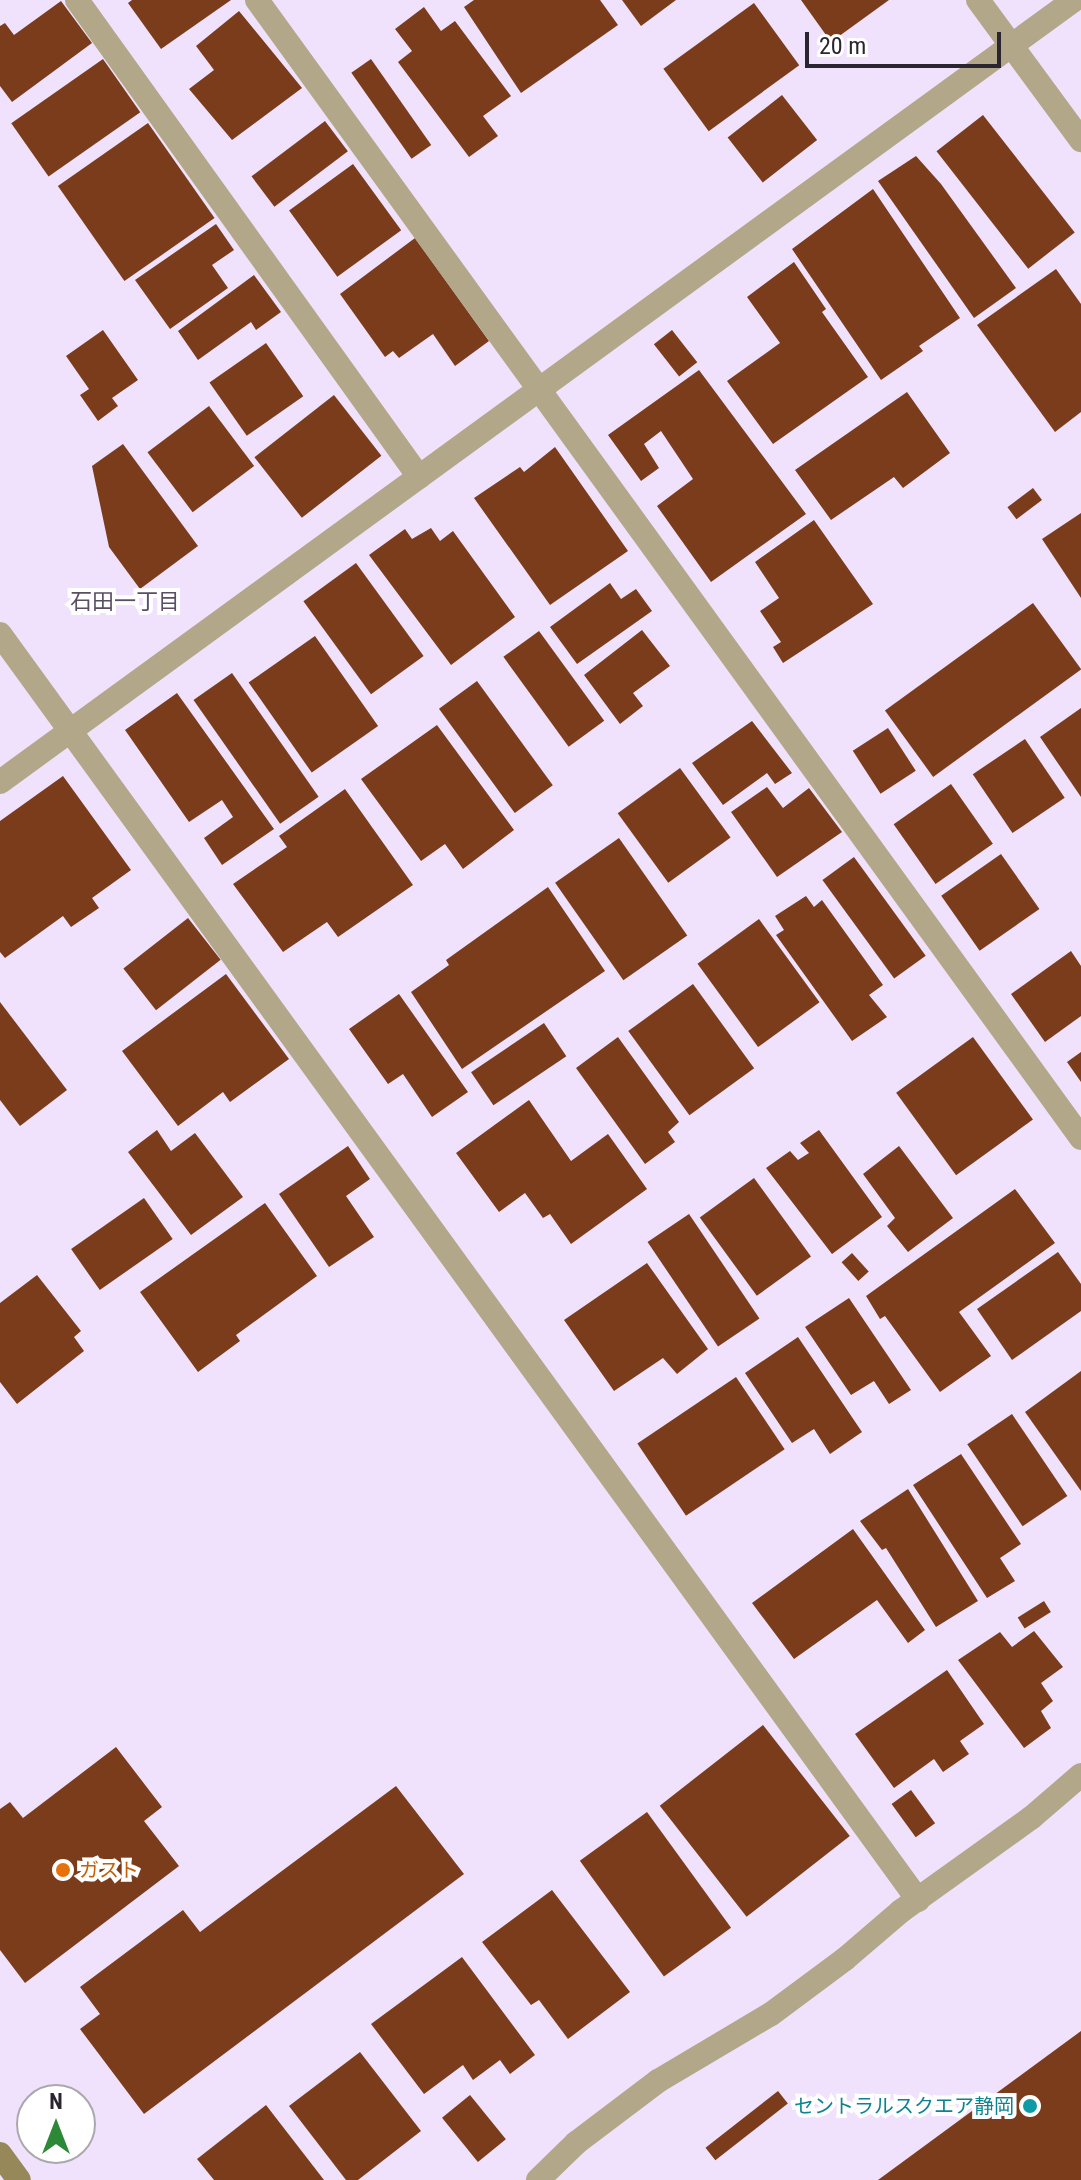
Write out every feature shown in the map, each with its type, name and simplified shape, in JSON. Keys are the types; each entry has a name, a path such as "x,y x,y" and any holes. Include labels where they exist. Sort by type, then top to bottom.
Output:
{"street":[{"path":"77,0 419,477"},
{"path":"257,0 1081,1138"},
{"path":"978,0 1081,140"},
{"path":"0,782 1074,0"},
{"path":"0,634 918,1900"},
{"path":"538,2180 576,2143 658,2081 771,2014 918,1900 1031,1818 1081,1775"},
{"path":"0,2154 19,2180"}],"building":[{"path":"132,0 231,0 161,49 128,3"},
{"path":"474,0 600,0 618,25 521,93 464,7"},
{"path":"622,0 676,0 641,26"},
{"path":"801,0 889,0 831,42"},
{"path":"61,1 92,43 12,102 0,86 0,26 5,23 14,35"},
{"path":"754,3 799,65 709,131 663,69"},
{"path":"424,7 441,31 455,21 511,96 483,116 498,136 469,157 398,62 412,51 395,29"},
{"path":"239,11 302,88 232,140 189,89 214,70 196,46"},
{"path":"103,59 140,112 49,176 11,123"},
{"path":"371,59 431,145 412,159 351,73"},
{"path":"782,95 817,140 763,182 728,137"},
{"path":"983,115 1075,232 1028,269 937,151"},
{"path":"325,121 348,151 274,207 252,176"},
{"path":"148,123 215,218 124,281 58,186"},
{"path":"916,156 941,184 1016,288 974,318 878,181"},
{"path":"353,164 401,230 337,277 289,210"},
{"path":"873,189 960,318 919,346 923,351 881,380 792,249"},
{"path":"216,224 234,250 212,265 228,288 170,329 135,280"},
{"path":"415,238 489,341 455,366 433,334 399,358 393,351 385,357 340,294"},
{"path":"794,262 826,309 822,312 868,377 773,444 727,381 780,343 747,297"},
{"path":"1056,269 1081,304 1081,412 1055,432 977,325"},
{"path":"254,275 281,312 256,330 251,322 198,360 178,331"},
{"path":"103,330 138,380 112,398 118,406 98,421 80,395 89,389 66,356"},
{"path":"672,330 697,362 679,376 654,344"},
{"path":"266,343 303,396 247,436 209,383"},
{"path":"699,370 806,514 711,582 657,506 693,479 661,431 644,444 659,468 641,481 608,435"},
{"path":"907,392 950,453 903,488 894,477 831,520 795,470"},
{"path":"334,395 381,456 302,518 254,457"},
{"path":"209,406 254,466 193,512 148,452"},
{"path":"123,444 198,546 140,589 109,547 92,466"},
{"path":"555,447 628,551 550,605 474,498 520,467 524,472"},
{"path":"1033,488 1042,500 1016,519 1007,507"},
{"path":"1081,513 1081,598 1042,539"},
{"path":"814,520 873,604 783,663 773,647 781,642 760,611 779,598 755,562"},
{"path":"431,528 440,541 453,531 515,617 451,665 369,555 405,529 412,539"},
{"path":"356,563 424,656 371,694 303,601"},
{"path":"610,583 621,599 636,589 652,611 577,664 550,627"},
{"path":"1033,603 1081,669 933,777 885,711"},
{"path":"642,630 670,666 633,693 643,706 620,724 584,675"},
{"path":"539,631 604,721 569,747 503,657"},
{"path":"315,636 378,726 312,773 249,682"},
{"path":"232,673 319,797 280,824 193,700"},
{"path":"477,681 553,785 515,813 439,709"},
{"path":"177,693 274,829 222,865 204,838 233,817 222,800 189,822 125,730"},
{"path":"1081,708 1081,797 1040,737"},
{"path":"752,721 792,773 775,784 767,773 723,805 692,763"},
{"path":"437,725 514,830 463,869 445,844 421,861 361,779"},
{"path":"888,728 916,771 881,794 853,751"},
{"path":"1025,739 1065,798 1012,833 973,774"},
{"path":"680,768 731,838 668,883 618,813"},
{"path":"63,776 131,870 92,898 99,908 71,927 63,916 5,958 0,952 0,821"},
{"path":"951,784 993,844 936,884 894,824"},
{"path":"767,787 783,808 809,788 842,832 777,877 731,812"},
{"path":"345,789 413,885 338,937 327,922 283,952 233,884 287,847 279,836"},
{"path":"619,838 687,935 623,980 555,883"},
{"path":"1001,854 1039,909 980,951 941,896"},
{"path":"854,857 926,956 894,979 822,880"},
{"path":"548,887 605,971 462,1069 411,992 449,965 446,960"},
{"path":"806,896 814,907 822,900 883,985 869,995 887,1017 852,1041 776,935 784,930 775,916"},
{"path":"188,918 221,960 156,1010 123,968"},
{"path":"759,919 820,1002 758,1047 698,964"},
{"path":"1071,951 1081,966 1081,1016 1045,1042 1011,994"},
{"path":"226,974 289,1059 230,1102 223,1092 178,1126 122,1051"},
{"path":"693,984 754,1068 689,1115 628,1031"},
{"path":"399,994 468,1092 432,1117 403,1074 388,1084 349,1029"},
{"path":"0,1002 67,1090 20,1126 0,1100"},
{"path":"544,1023 566,1056 493,1105 471,1072"},
{"path":"618,1037 679,1122 668,1132 675,1142 645,1164 576,1068"},
{"path":"973,1037 1033,1120 956,1175 896,1093"},
{"path":"1081,1052 1081,1082 1067,1062"},
{"path":"529,1100 571,1161 608,1134 647,1189 571,1244 550,1214 543,1218 525,1193 499,1212 456,1153"},
{"path":"157,1130 171,1151 195,1133 243,1197 191,1235 128,1152"},
{"path":"819,1130 882,1217 832,1254 766,1168 790,1151 798,1160 809,1153 800,1143"},
{"path":"348,1146 370,1179 346,1196 374,1237 329,1267 279,1194"},
{"path":"899,1146 953,1218 908,1252 887,1226 895,1218 863,1174"},
{"path":"754,1178 811,1256 757,1296 700,1217"},
{"path":"1015,1189 1055,1243 959,1312 991,1356 940,1392 885,1316 880,1319 866,1296"},
{"path":"144,1198 173,1239 100,1290 71,1249"},
{"path":"265,1203 317,1276 236,1335 240,1341 198,1372 140,1292"},
{"path":"689,1214 759,1318 718,1346 648,1242"},
{"path":"1058,1252 1081,1284 1081,1311 1012,1360 977,1309"},
{"path":"852,1253 869,1272 858,1281 842,1262"},
{"path":"647,1263 708,1349 677,1374 663,1358 614,1391 564,1320"},
{"path":"37,1275 81,1331 74,1337 84,1351 17,1404 0,1382 0,1303"},
{"path":"849,1298 911,1390 889,1404 874,1381 851,1395 805,1327"},
{"path":"798,1337 862,1432 830,1454 814,1429 792,1443 745,1373"},
{"path":"1081,1371 1081,1491 1025,1412"},
{"path":"736,1377 785,1449 686,1516 637,1444"},
{"path":"1012,1414 1067,1496 1023,1526 967,1444"},
{"path":"961,1454 1021,1544 1000,1558 1015,1581 987,1598 913,1485"},
{"path":"908,1489 978,1601 936,1627 886,1548 882,1550 860,1521"},
{"path":"853,1529 925,1630 908,1643 877,1600 794,1659 752,1603"},
{"path":"1044,1601 1051,1612 1025,1628 1018,1617"},
{"path":"1034,1631 1063,1667 1041,1683 1053,1701 1041,1711 1051,1728 1024,1748 958,1660 1000,1632 1012,1647"},
{"path":"947,1670 984,1724 960,1741 969,1754 943,1772 934,1759 894,1788 855,1734"},
{"path":"763,1725 850,1836 747,1917 660,1806"},
{"path":"116,1747 162,1807 144,1821 179,1866 25,1983 0,1950 0,1809 10,1802 23,1818"},
{"path":"396,1786 464,1874 144,2114 80,2029 100,2014 80,1987 183,1910 200,1932"},
{"path":"911,1790 935,1823 916,1837 892,1804"},
{"path":"647,1812 731,1928 664,1976 580,1861"},
{"path":"552,1890 630,1992 568,2039 539,2000 531,2005 482,1942"},
{"path":"462,1957 535,2055 510,2074 500,2060 473,2080 463,2065 424,2094 371,2024"},
{"name":"セントラルスクエア静岡","path":"1081,2031 1081,2180 878,2180"},
{"path":"360,2052 421,2131 358,2180 346,2180 289,2106"},
{"path":"778,2091 788,2104 715,2160 706,2148"},
{"path":"470,2095 506,2139 478,2162 442,2118"},
{"path":"266,2105 324,2180 214,2180 197,2159"}],"place":[{"name":"ガスト","path":"63,1870"},
{"name":"セントラルスクエア静岡","path":"1030,2106"}],"district":[{"name":"石田一丁目","path":"125,602"}]}
